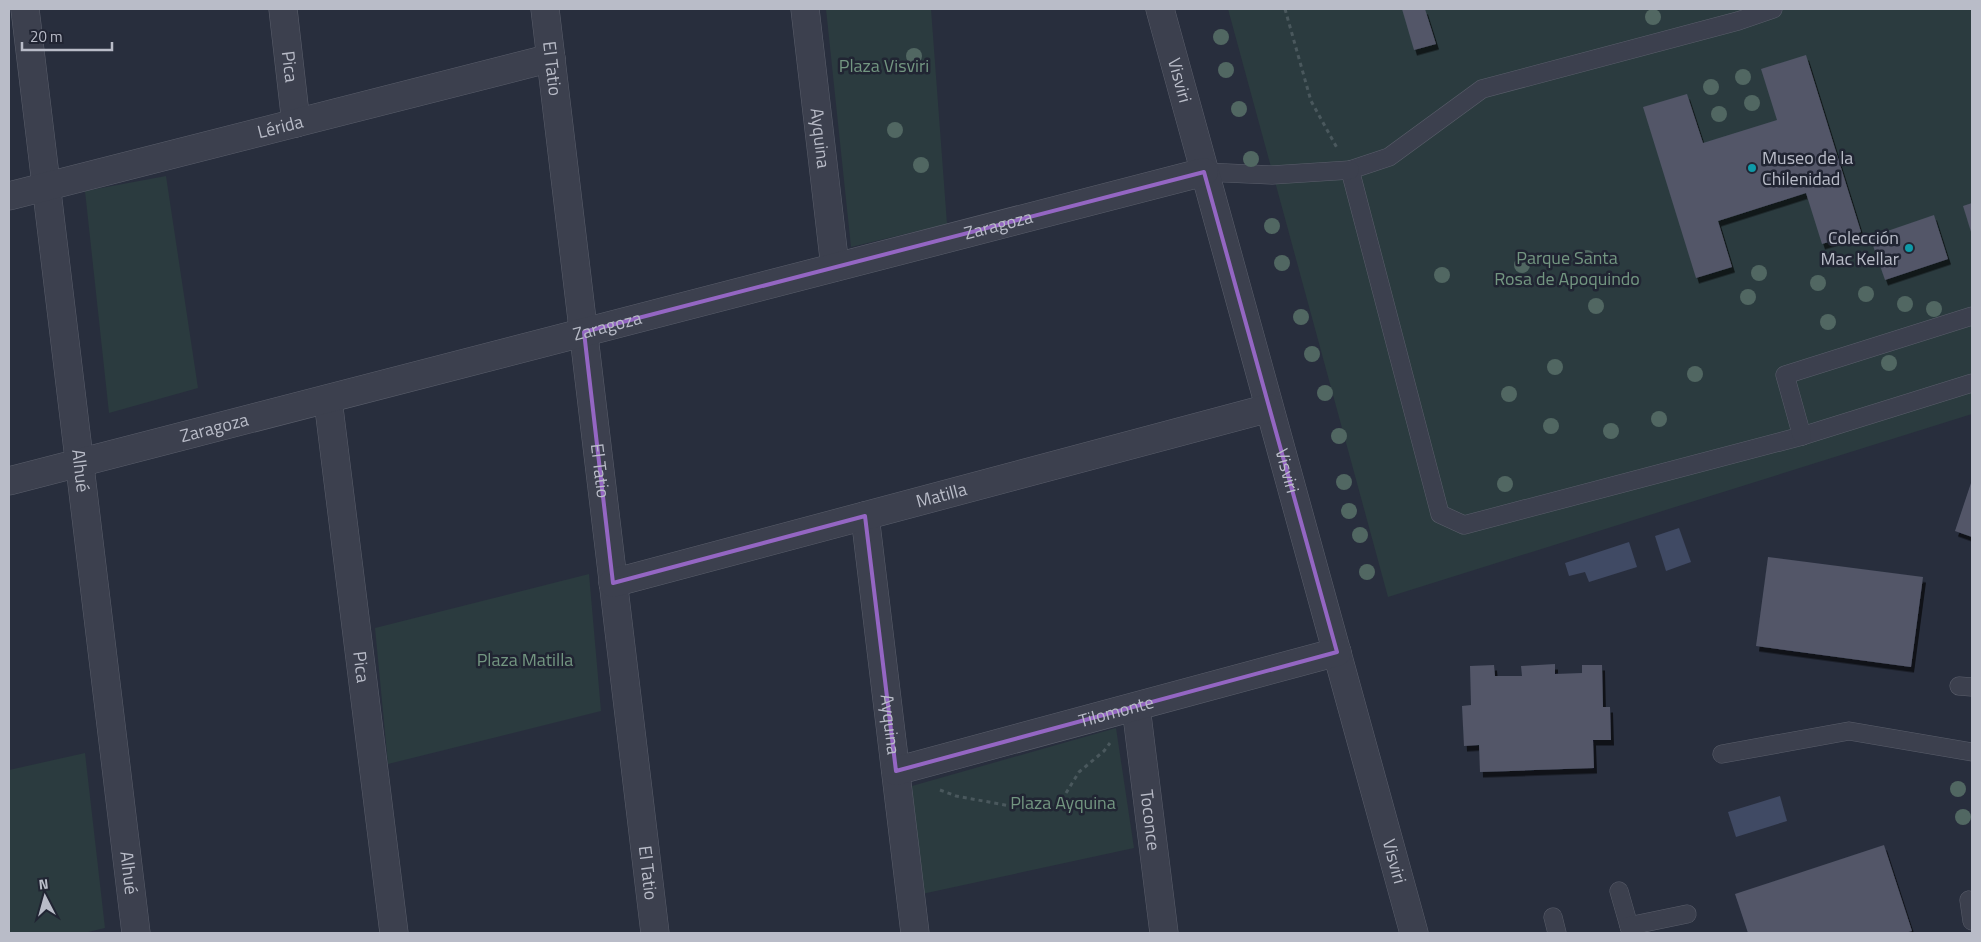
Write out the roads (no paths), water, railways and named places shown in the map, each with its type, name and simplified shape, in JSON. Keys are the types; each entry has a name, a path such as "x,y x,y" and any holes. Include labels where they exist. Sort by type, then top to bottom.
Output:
{"street":[{"name":"Alhué","path":"25,9 136,933"},
{"name":"Pica","path":"283,9 296,123"},
{"name":"El Tatio","path":"545,9 655,933"},
{"name":"Ayquina","path":"805,9 835,267"},
{"name":"Visviri","path":"1160,9 1414,933"},
{"name":"Lérida","path":"9,196 551,58"},
{"name":"Zaragoza","path":"9,481 1204,172"},
{"name":"Pica","path":"328,400 394,933"},
{"name":"Matilla","path":"614,583 1269,408"},
{"name":"Ayquina","path":"865,516 915,933"},
{"name":"Tilomonte","path":"896,771 1337,652"},
{"name":"Toconce","path":"1136,706 1164,933"}],"lane":[{"path":"1204,172 1272,175 1350,170 1389,157 1482,89 1738,21 1773,9"},
{"path":"1350,170 1440,514 1464,525 1802,436 1972,383"},
{"path":"1802,436 1785,375 1972,316"},
{"path":"1722,754 1848,730 1972,752"},
{"path":"1619,892 1630,930 1686,914"},
{"path":"1968,900 1972,921"}],"water":[{"path":"1679,528 1691,562 1666,571 1655,536"},
{"path":"1629,542 1637,567 1589,582 1585,572 1569,576 1565,563"},
{"path":"1780,796 1787,821 1736,837 1728,812"}],"place":[{"name":"Museo de la Chilenidad","path":"1752,168"},
{"name":"Colección Mac Kellar","path":"1909,248"}],"park label":[{"name":"Plaza Visviri","path":"884,66"},
{"name":"Parque Santa Rosa de Apoquindo","path":"1567,268"},
{"name":"Plaza Matilla","path":"525,660"},
{"name":"Plaza Ayquina","path":"1063,803"}]}
